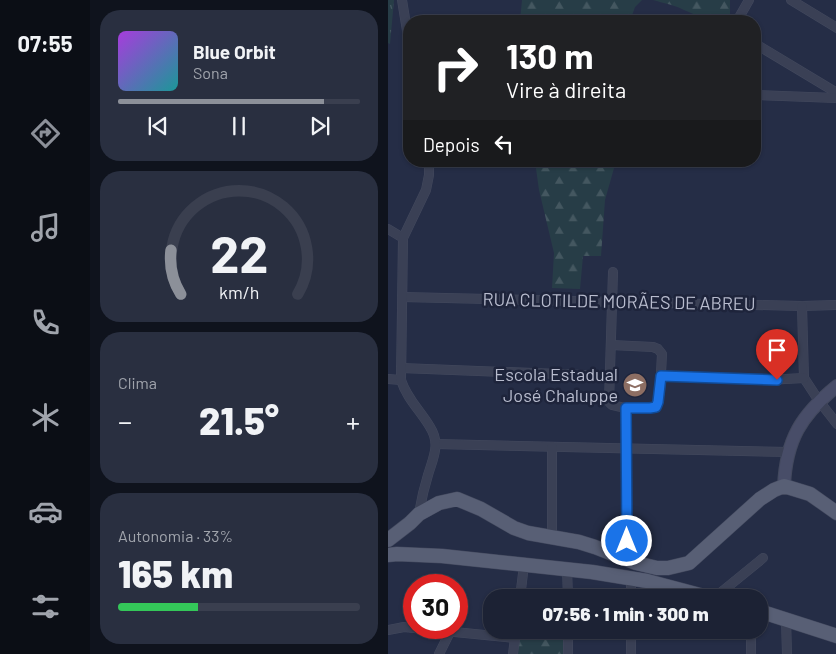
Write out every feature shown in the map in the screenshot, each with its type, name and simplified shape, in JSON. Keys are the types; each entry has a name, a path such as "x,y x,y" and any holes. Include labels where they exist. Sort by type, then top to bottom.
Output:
{"main road":[{"path":"673,587 670,581 673,575 760,499 774,490 784,486 810,494 836,513"},
{"path":"388,540 410,524 419,514 439,503 457,499 481,509 514,528 528,533 596,547 657,568 678,567 689,563"},
{"path":"393,555 419,514"},
{"path":"393,555 442,556 567,569 631,578 680,589"},
{"path":"768,614 836,636"}],"street":[{"path":"402,0 404,15"},
{"path":"740,15 749,0"},
{"path":"791,0 836,28"},
{"path":"761,47 836,93"},
{"path":"761,96 836,98"},
{"path":"419,514 436,444 431,428 405,392 401,380 402,297 404,238 426,190 429,167"},
{"path":"388,229 404,238"},
{"path":"611,345 642,346 658,349 662,354 656,407 626,408 612,406 609,402 612,272"},
{"name":"RUA CLOTILDE MORÃES DE ABREU","path":"402,297 836,306"},
{"path":"802,306 804,378 818,401 836,424"},
{"path":"402,368 610,376"},
{"path":"661,376 766,380 804,378"},
{"path":"388,379 401,380"},
{"path":"784,486 788,452 794,437 818,401 836,386"},
{"path":"626,408 627,559"},
{"path":"436,444 788,452"},
{"path":"552,447 552,537"},
{"path":"724,589 764,558"},
{"path":"521,589 524,565"},
{"path":"567,569 568,589"},
{"path":"631,578 631,589"},
{"path":"786,619 787,654"},
{"path":"388,630 403,627"},
{"path":"468,633 483,633"},
{"path":"439,654 446,639"},
{"path":"513,654 514,639"},
{"path":"568,639 568,654"},
{"path":"630,654 631,639"},
{"path":"750,639 751,654"}],"green space":[{"path":"388,0 394,0 390,44 388,43"},
{"path":"522,0 642,0 635,7 632,15 521,15"},
{"path":"653,0 730,0 730,15 695,15 677,7"},
{"path":"536,167 614,167 605,200 601,256 583,256 580,289 552,288 554,253 539,190"},
{"path":"520,639 564,639 565,654 518,654"}],"place":[{"name":"Escola Estadual José Chaluppe","path":"635,385"}],"route":[{"path":"627,541 626,408 656,407 660,392 661,376 777,380"}]}
